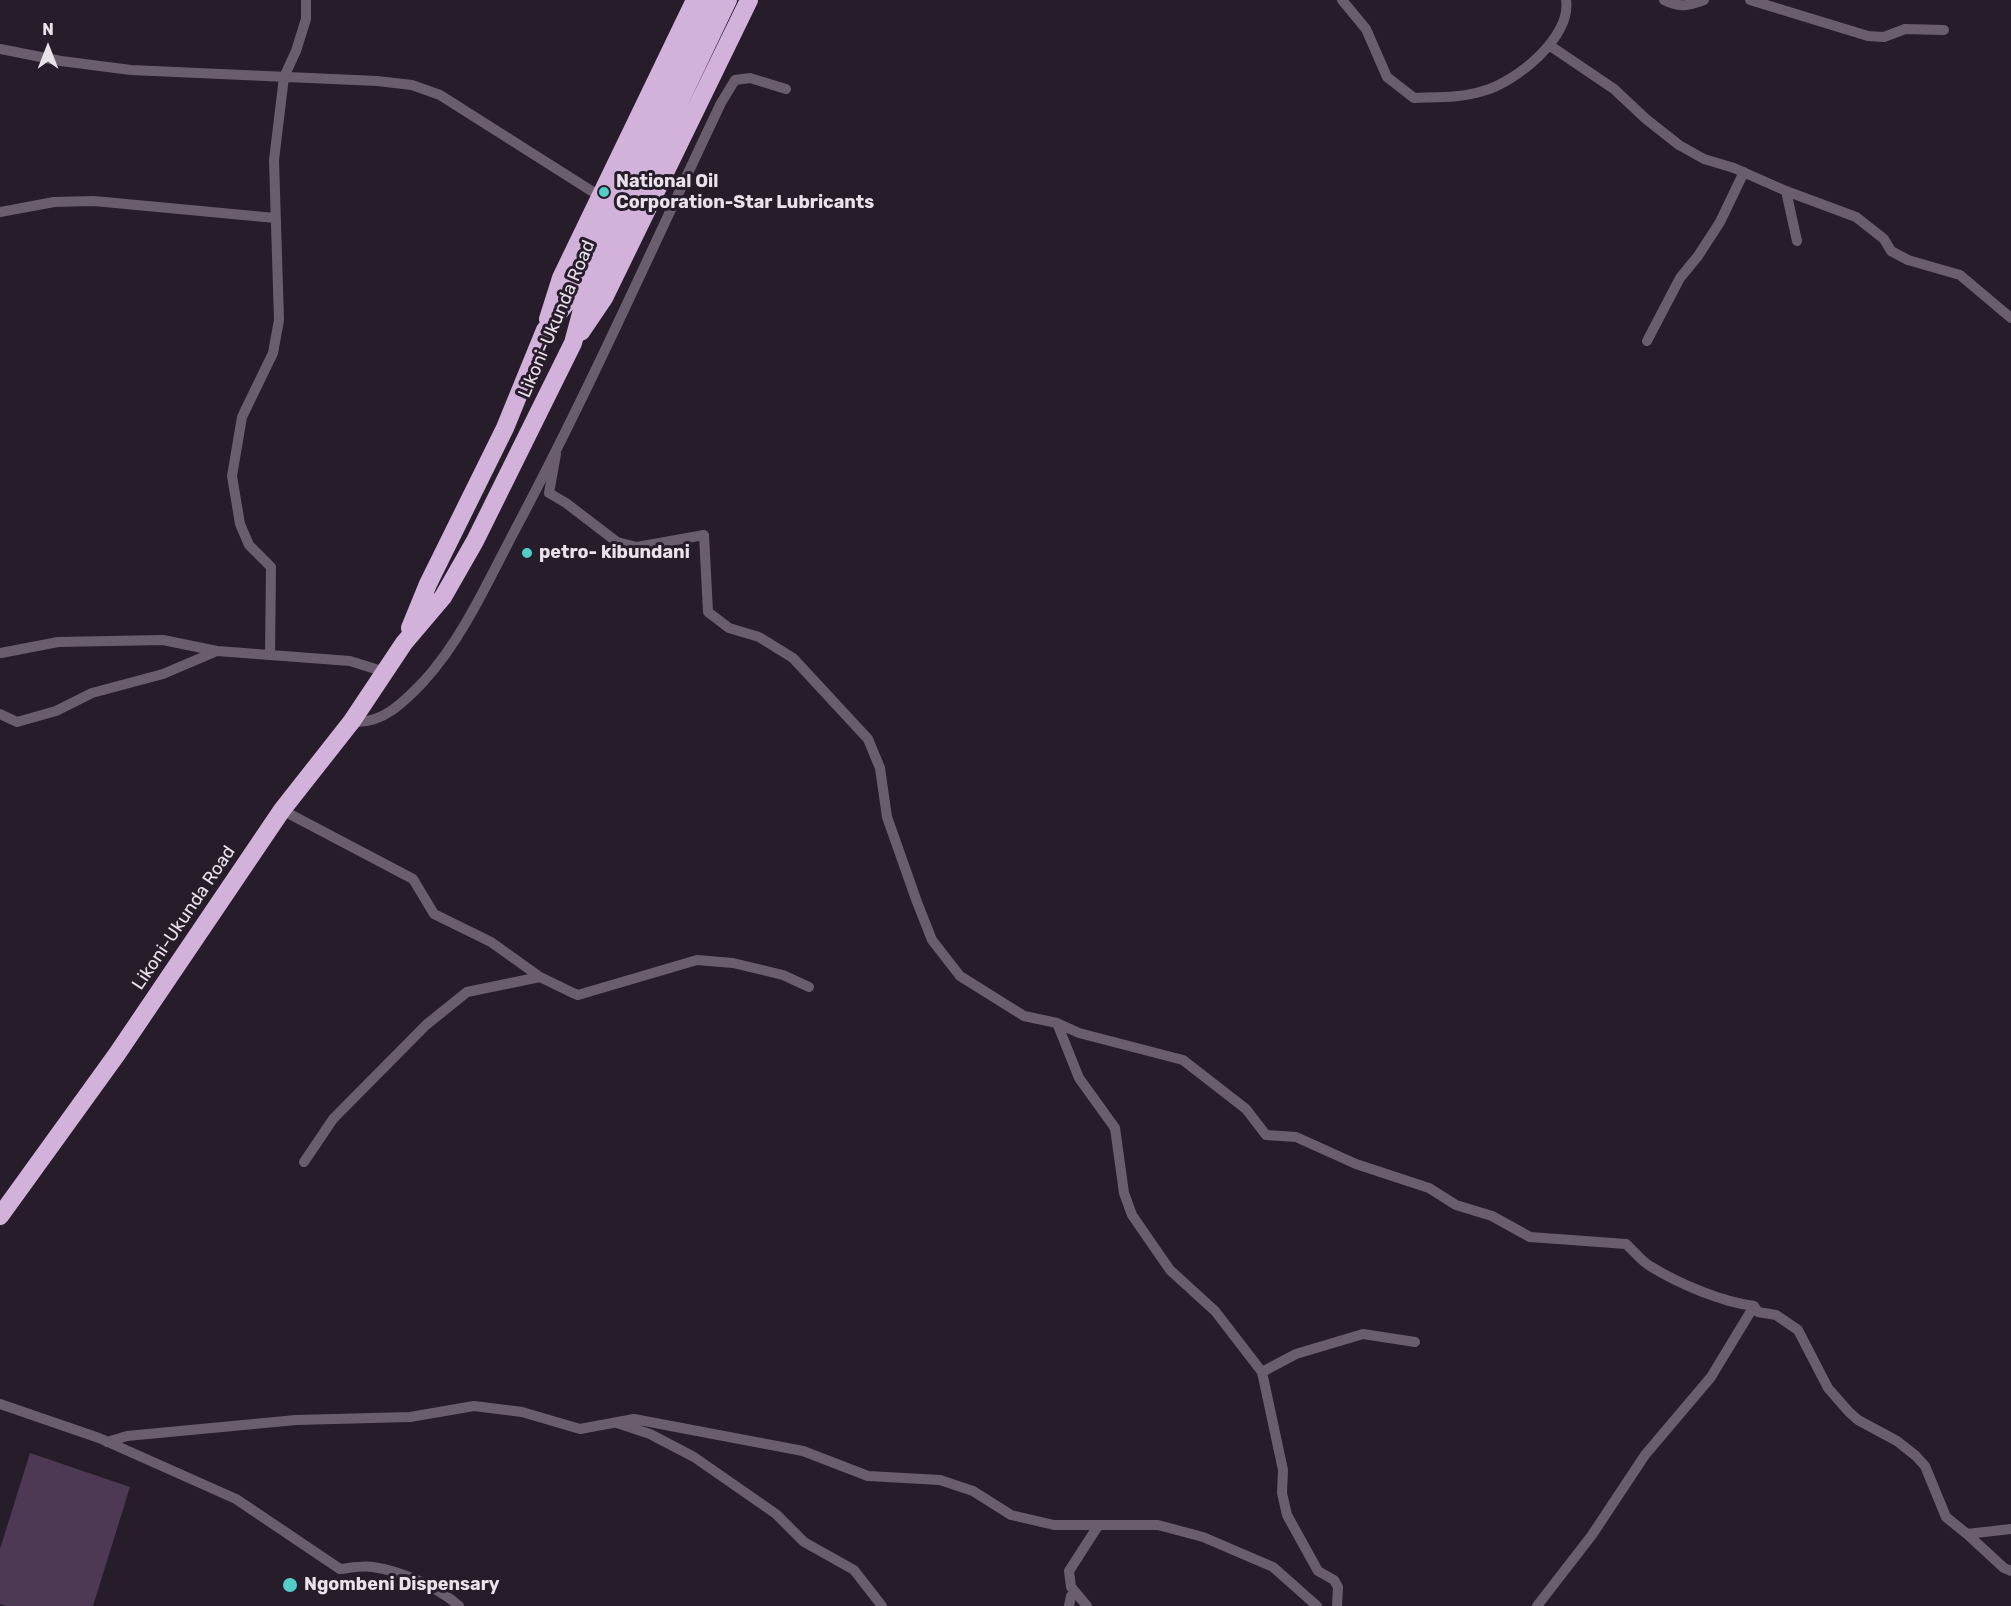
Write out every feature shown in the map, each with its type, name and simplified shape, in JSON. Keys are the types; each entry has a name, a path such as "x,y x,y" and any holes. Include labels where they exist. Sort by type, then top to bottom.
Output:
{"highway":[{"path":"545,330 561,278 695,0"},
{"name":"Likoni-Ukunda Road","path":"0,1216 117,1054 282,810 352,721 404,643 443,597 475,541 573,343 578,299 711,0"},
{"name":"Likoni-Ukunda Road","path":"404,643 428,584 505,428 545,330 578,299 728,0"},
{"path":"573,343 604,298 749,0"}],"street":[{"path":"270,654 271,567 249,545 240,524 231,476 242,417 273,353 279,320 274,160 284,77 296,51 306,19 306,0"},
{"path":"1342,0 1366,29 1387,77 1414,98 1455,96 1487,90 1508,79 1550,45 1565,22 1566,0"},
{"path":"1664,0 1677,6 1689,7 1704,0"},
{"path":"1750,0 1868,36 1884,37 1905,29 1944,30"},
{"path":"1550,45 1614,89 1646,119 1679,145 1704,159 1744,172 1786,191 1856,217 1884,239 1891,250 1908,260 1960,275 2011,318"},
{"path":"0,49 61,61 131,70 377,81 422,88 440,95 601,197"},
{"path":"352,721 365,723 395,709 425,680 458,636 556,454 721,103 735,80 750,78 786,89"},
{"path":"1647,341 1680,278 1709,240 1744,172"},
{"path":"1786,191 1797,241"},
{"path":"0,212 54,202 94,201 275,218"},
{"path":"556,454 549,493 566,502 617,542 637,547 704,535 708,612 729,628 759,637 793,658 868,739 875,750 887,817 932,940 960,976 1024,1016 1057,1023 1079,1033 1183,1060 1246,1109 1266,1135 1296,1137 1356,1164 1429,1188 1456,1205 1492,1216 1530,1237 1626,1244 1649,1266 1674,1278 1730,1303 1754,1306 1758,1312 1776,1315 1798,1330 1828,1388 1849,1412 1858,1420 1897,1441 1916,1456 1925,1466 1947,1517 2004,1568 2011,1571"},
{"path":"1,653 58,642 163,640 218,651 350,661 385,672"},
{"path":"0,714 17,722 56,711 92,693 163,674 218,651"},
{"path":"282,810 413,879 434,914 491,942 540,977 578,995 697,960 733,963 783,975 809,987"},
{"path":"304,1162 333,1119 426,1026 467,992 540,977"},
{"path":"1057,1023 1079,1077 1115,1128 1124,1193 1132,1215 1170,1270 1215,1311 1262,1372 1282,1470 1282,1493 1287,1515 1318,1571 1334,1581 1338,1587 1337,1606"},
{"path":"1537,1606 1592,1535 1645,1455 1711,1377 1754,1306"},
{"path":"1262,1372 1296,1354 1363,1334 1414,1342"},
{"path":"0,1404 107,1442 236,1499 340,1569 370,1566 393,1571 459,1606"},
{"path":"107,1442 128,1436 296,1420 410,1417 474,1406 522,1412 580,1429 633,1419 803,1451 868,1476 940,1480 973,1491 1011,1515 1054,1525 1158,1525 1203,1537 1273,1567 1317,1606"},
{"path":"614,1422 650,1434 694,1457 776,1514 804,1542 854,1570 882,1606"},
{"path":"1087,1606 1075,1594 1068,1580 1069,1571 1098,1526"},
{"path":"1966,1534 2011,1529"},
{"path":"1069,1606 1071,1596 1075,1594"}],"shaded area":[{"path":"30,1453 130,1487 93,1606 6,1606 0,1604 0,1549"}],"place":[{"name":"National Oil Corporation-Star Lubricants","path":"604,192"},
{"name":"petro- kibundani","path":"527,553"},
{"name":"Ngombeni Dispensary","path":"290,1585"}]}
